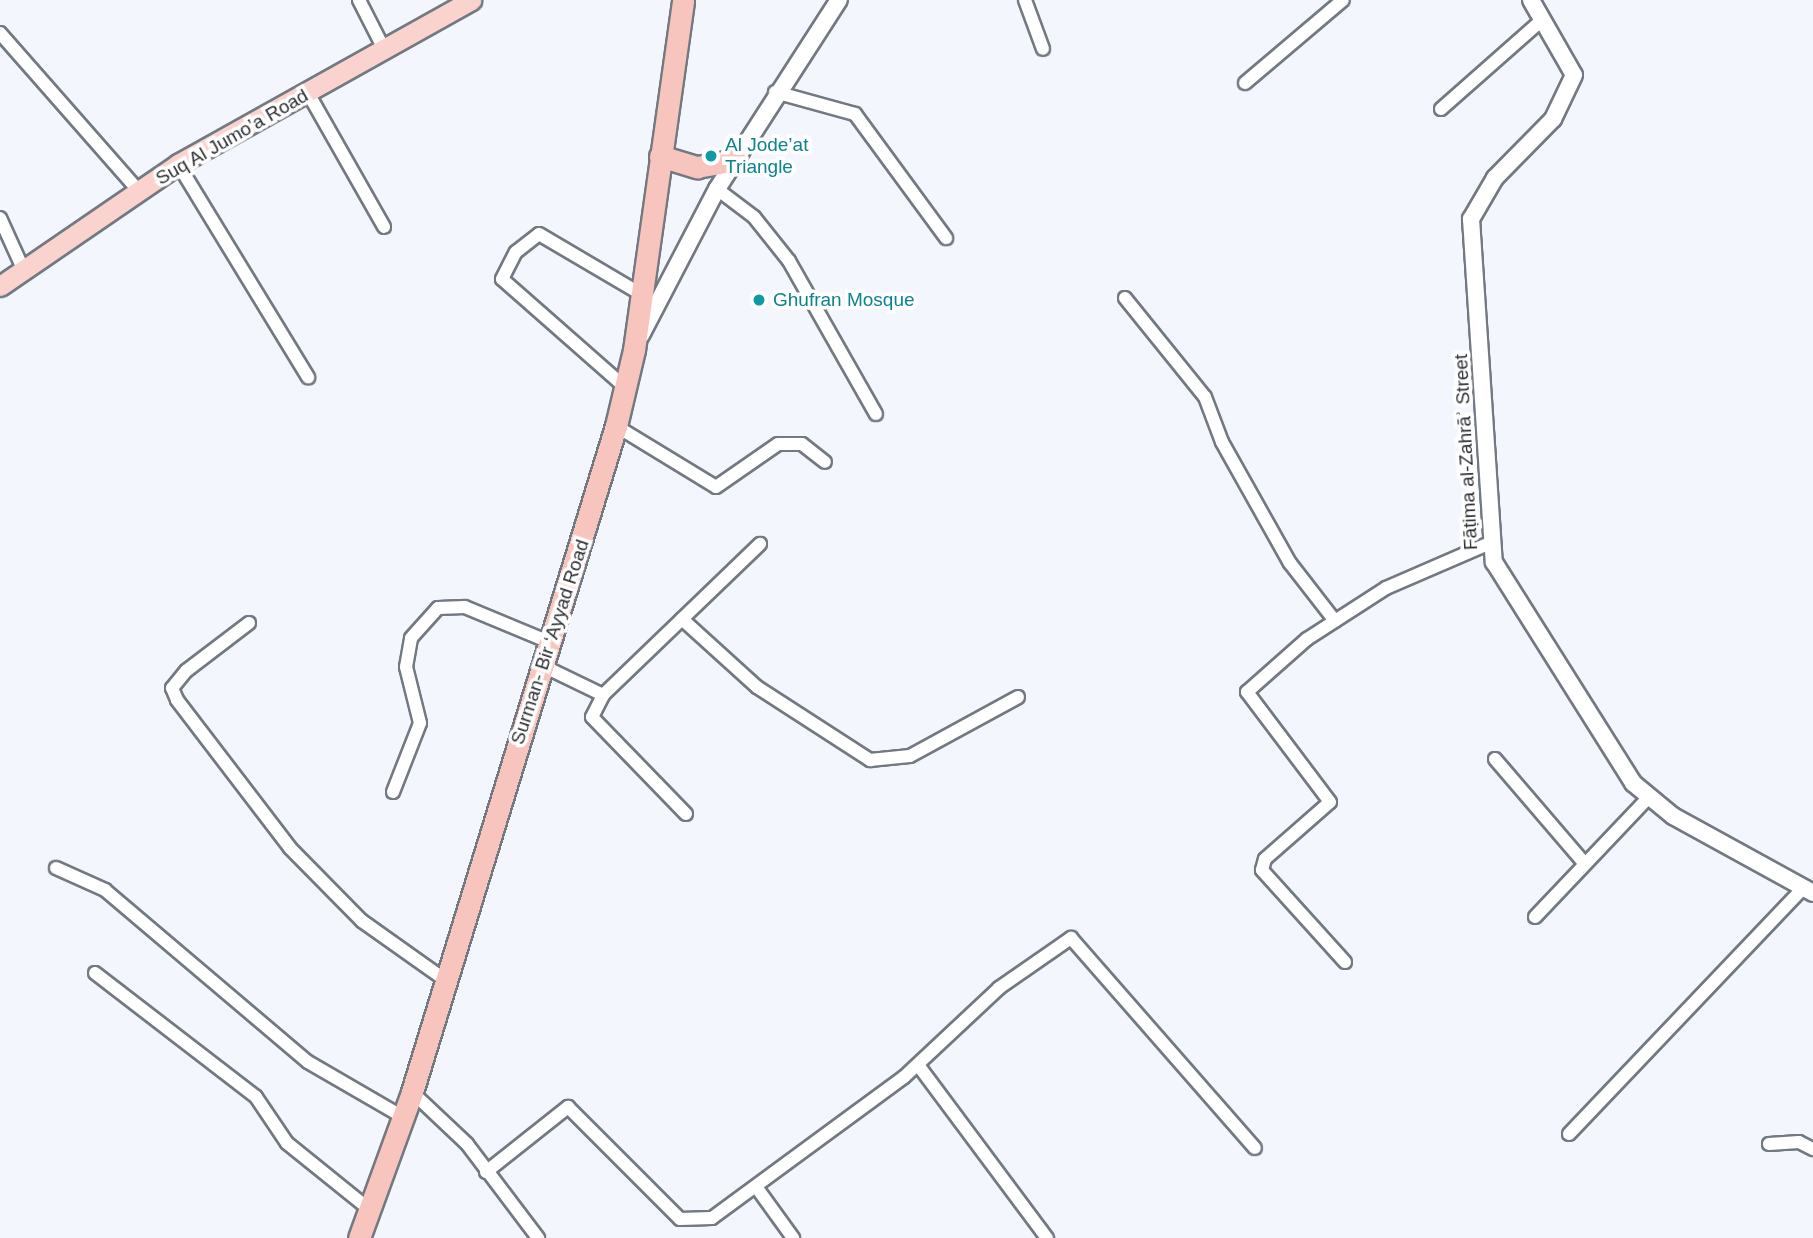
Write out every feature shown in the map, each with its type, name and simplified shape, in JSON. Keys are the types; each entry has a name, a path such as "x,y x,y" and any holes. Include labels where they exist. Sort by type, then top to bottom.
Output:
{"highway":[{"path":"680,31 683,0"},
{"path":"680,31 690,0"},
{"name":"Surman- Bir ‘Ayyad Road","path":"359,1238 412,1092 444,979 616,426 634,350 680,31"},
{"path":"660,156 697,167 735,160"}],"main road":[{"name":"Suq Al Jumo’a Road","path":"0,286 178,164 471,0"}],"street":[{"path":"359,0 384,51"},
{"path":"634,350 717,189 775,92 839,0"},
{"path":"1025,0 1044,49"},
{"path":"1245,83 1343,0"},
{"name":"Fāṭima al-Zahrāʾ Street","path":"1531,0 1571,63 1573,89 1553,120 1495,178 1471,219 1490,543 1502,579 1538,640 1606,749 1648,798 1807,892"},
{"path":"1440,109 1543,19"},
{"path":"0,33 139,191"},
{"path":"775,92 855,114 946,238"},
{"path":"308,93 384,227"},
{"path":"178,164 308,377"},
{"path":"717,189 754,217 789,261 876,414"},
{"path":"0,218 24,271"},
{"path":"626,388 502,279 516,253 539,234 641,294"},
{"path":"1125,298 1205,397 1222,442 1290,563 1335,621"},
{"path":"616,426 716,487 778,444 802,444 825,462"},
{"path":"1345,962 1262,870 1265,859 1330,802 1247,692 1270,666 1335,621 1411,576 1490,543"},
{"path":"686,814 592,717 603,695 760,544"},
{"path":"393,792 420,723 406,667 411,638 438,608 465,607 549,642"},
{"path":"682,619 757,687 870,760 910,756 1018,697"},
{"path":"249,623 186,671 172,688 177,700 290,848 362,921 444,979"},
{"path":"541,665 603,695"},
{"path":"1495,759 1585,864"},
{"path":"1535,917 1648,798"},
{"path":"56,868 105,890 308,1062 403,1117"},
{"path":"1569,1134 1807,892"},
{"path":"486,1172 568,1107 688,1223 712,1218 757,1188 918,1066 1009,980 1071,938 1255,1147"},
{"path":"95,973 256,1097 287,1143 370,1210"},
{"path":"918,1066 1048,1238"},
{"path":"412,1092 467,1144 538,1238"},
{"path":"1769,1144 1799,1142 1813,1149"},
{"path":"757,1188 793,1238"}],"place":[{"name":"Al Jode’at Triangle","path":"711,156"},
{"name":"Ghufran Mosque","path":"759,300"}]}
